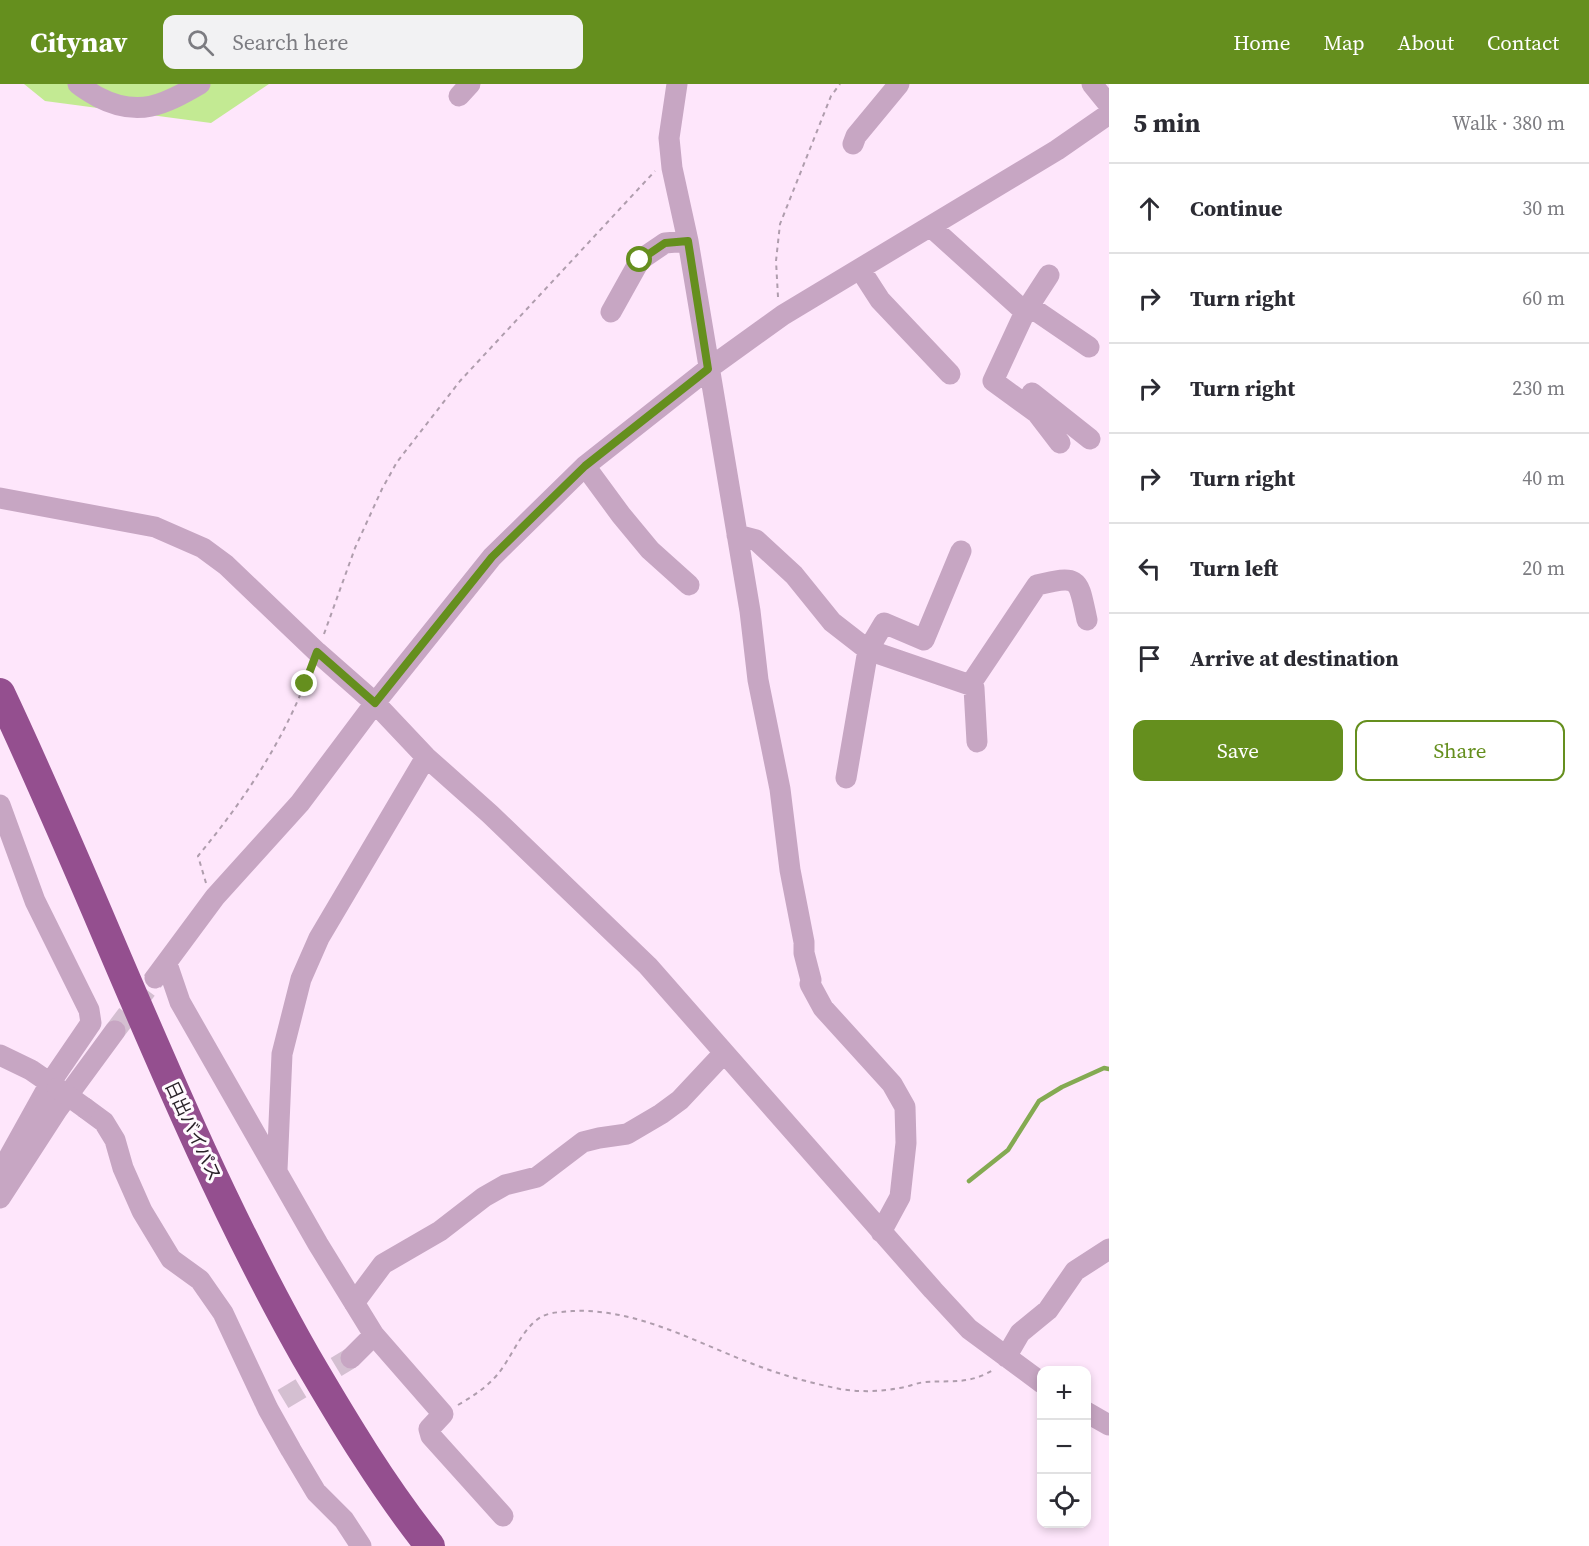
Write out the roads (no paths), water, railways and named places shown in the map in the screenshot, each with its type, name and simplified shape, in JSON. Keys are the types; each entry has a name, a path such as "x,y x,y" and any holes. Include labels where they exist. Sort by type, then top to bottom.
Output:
{"highway":[{"name":"日出バイパス","path":"0,693 71,851 182,1111 227,1207 278,1306 341,1418 430,1546"}],"street":[{"path":"78,84 112,104 136,109 168,102 200,84"},
{"path":"677,84 669,138 671,154 688,241 750,611 758,680 780,789 790,870 810,984 823,1008 892,1084 904,1107 906,1143 900,1197 881,1232"},
{"path":"853,144 856,136 899,84"},
{"path":"1092,84 1109,105"},
{"path":"503,1516 431,1437 429,1430 442,1414 374,1335 277,1174 161,971 215,897 300,803 375,703 492,557 585,466 708,369 783,315 1057,150 1109,114"},
{"path":"931,227 1027,309 1089,347"},
{"path":"611,312 640,260 665,243 688,241"},
{"path":"860,269 880,300 950,374"},
{"path":"1049,275 1027,309 993,381 1037,413 1060,443"},
{"path":"1001,364 1013,378 1089,439"},
{"path":"585,466 650,550 689,585"},
{"path":"0,498 155,527 203,548 226,564 317,652 375,703 426,757 490,814 648,966 969,1329 1037,1380"},
{"path":"736,535 756,540 794,575 832,622 868,650 974,688 977,742"},
{"path":"846,778 868,650 884,623 924,640 961,551"},
{"path":"970,685 1037,585 1063,578 1075,582 1080,589 1087,620"},
{"path":"277,1174 282,1054 301,979 319,938 426,757"},
{"path":"0,805 35,901 89,1010 91,1023 0,1173"},
{"path":"0,1198 57,1110 115,1031"},
{"path":"354,1303 383,1264 440,1231 484,1197 505,1185 537,1177 583,1143 627,1134 661,1114 680,1100 724,1053"},
{"path":"0,1055 54,1085 104,1122 115,1140 123,1168 142,1211 171,1259 200,1280 223,1313 275,1404 316,1492 344,1521 361,1546"},
{"path":"1006,1357 1020,1333 1048,1310 1075,1271 1109,1249"},
{"path":"351,1358 374,1335"},
{"path":"1091,1415 1109,1425"}],"waterway":[{"path":"969,1181 1008,1150 1039,1101 1062,1087 1104,1068 1109,1069"}],"tunnel":[{"path":"115,1031 155,978"},
{"path":"283,1399 351,1358"}]}
